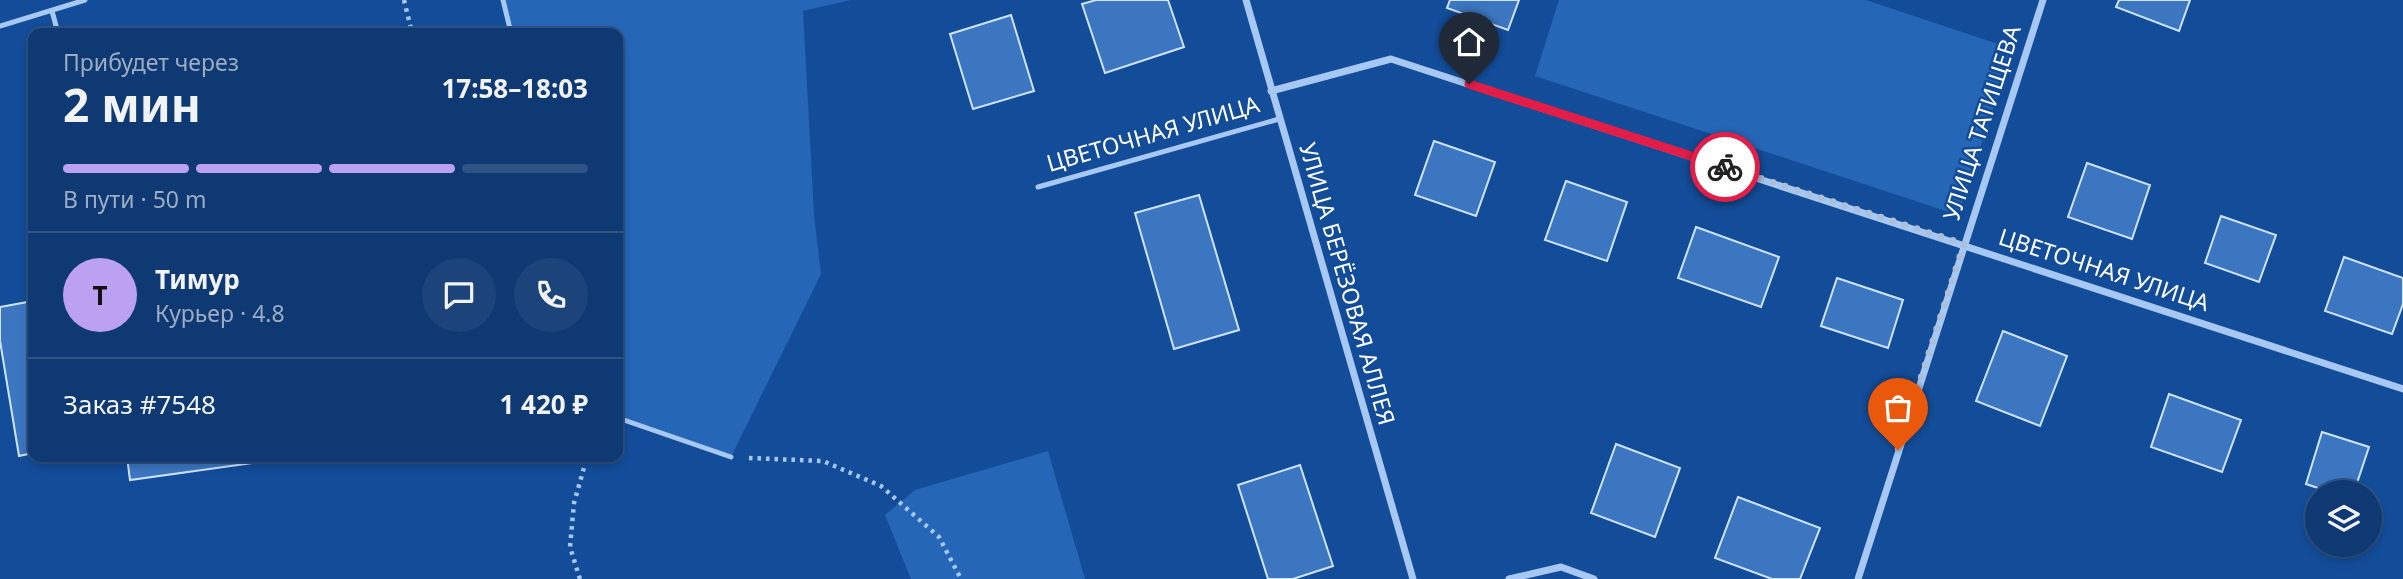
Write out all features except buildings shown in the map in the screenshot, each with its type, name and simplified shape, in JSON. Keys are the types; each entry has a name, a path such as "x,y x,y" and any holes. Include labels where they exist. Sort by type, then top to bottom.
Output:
{"street":[{"name":"УЛИЦА БЕРЁЗОВАЯ АЛЛЕЯ","path":"1246,0 1412,579"},
{"name":"УЛИЦА ТАТИЩЕВА","path":"1858,579 2043,0"},
{"name":"ЦВЕТОЧНАЯ УЛИЦА","path":"1271,91 1391,59 2403,389"},
{"path":"1509,579 1561,567 1594,579"}],"lane":[{"path":"0,26 85,0"},
{"path":"503,0 510,28"},
{"path":"52,12 57,28"},
{"name":"ЦВЕТОЧНАЯ УЛИЦА","path":"1038,187 1279,119"},
{"path":"623,420 731,457"}],"path":[{"path":"404,0 411,28"},
{"path":"731,457 823,461 881,486 939,537 961,579"},
{"path":"580,579 570,547 575,503 586,462"}],"shaded area":[{"path":"503,0 851,0 803,11 814,215 821,274 731,457 623,420 623,28 510,28"},
{"path":"1559,0 1866,0 2013,49 1958,215 1535,76"},
{"path":"1048,451 1085,579 911,579 885,515 915,490"}],"way so far":[{"path":"1725,167 1964,244 1898,450"}],"route":[{"path":"1469,84 1725,167"}]}
